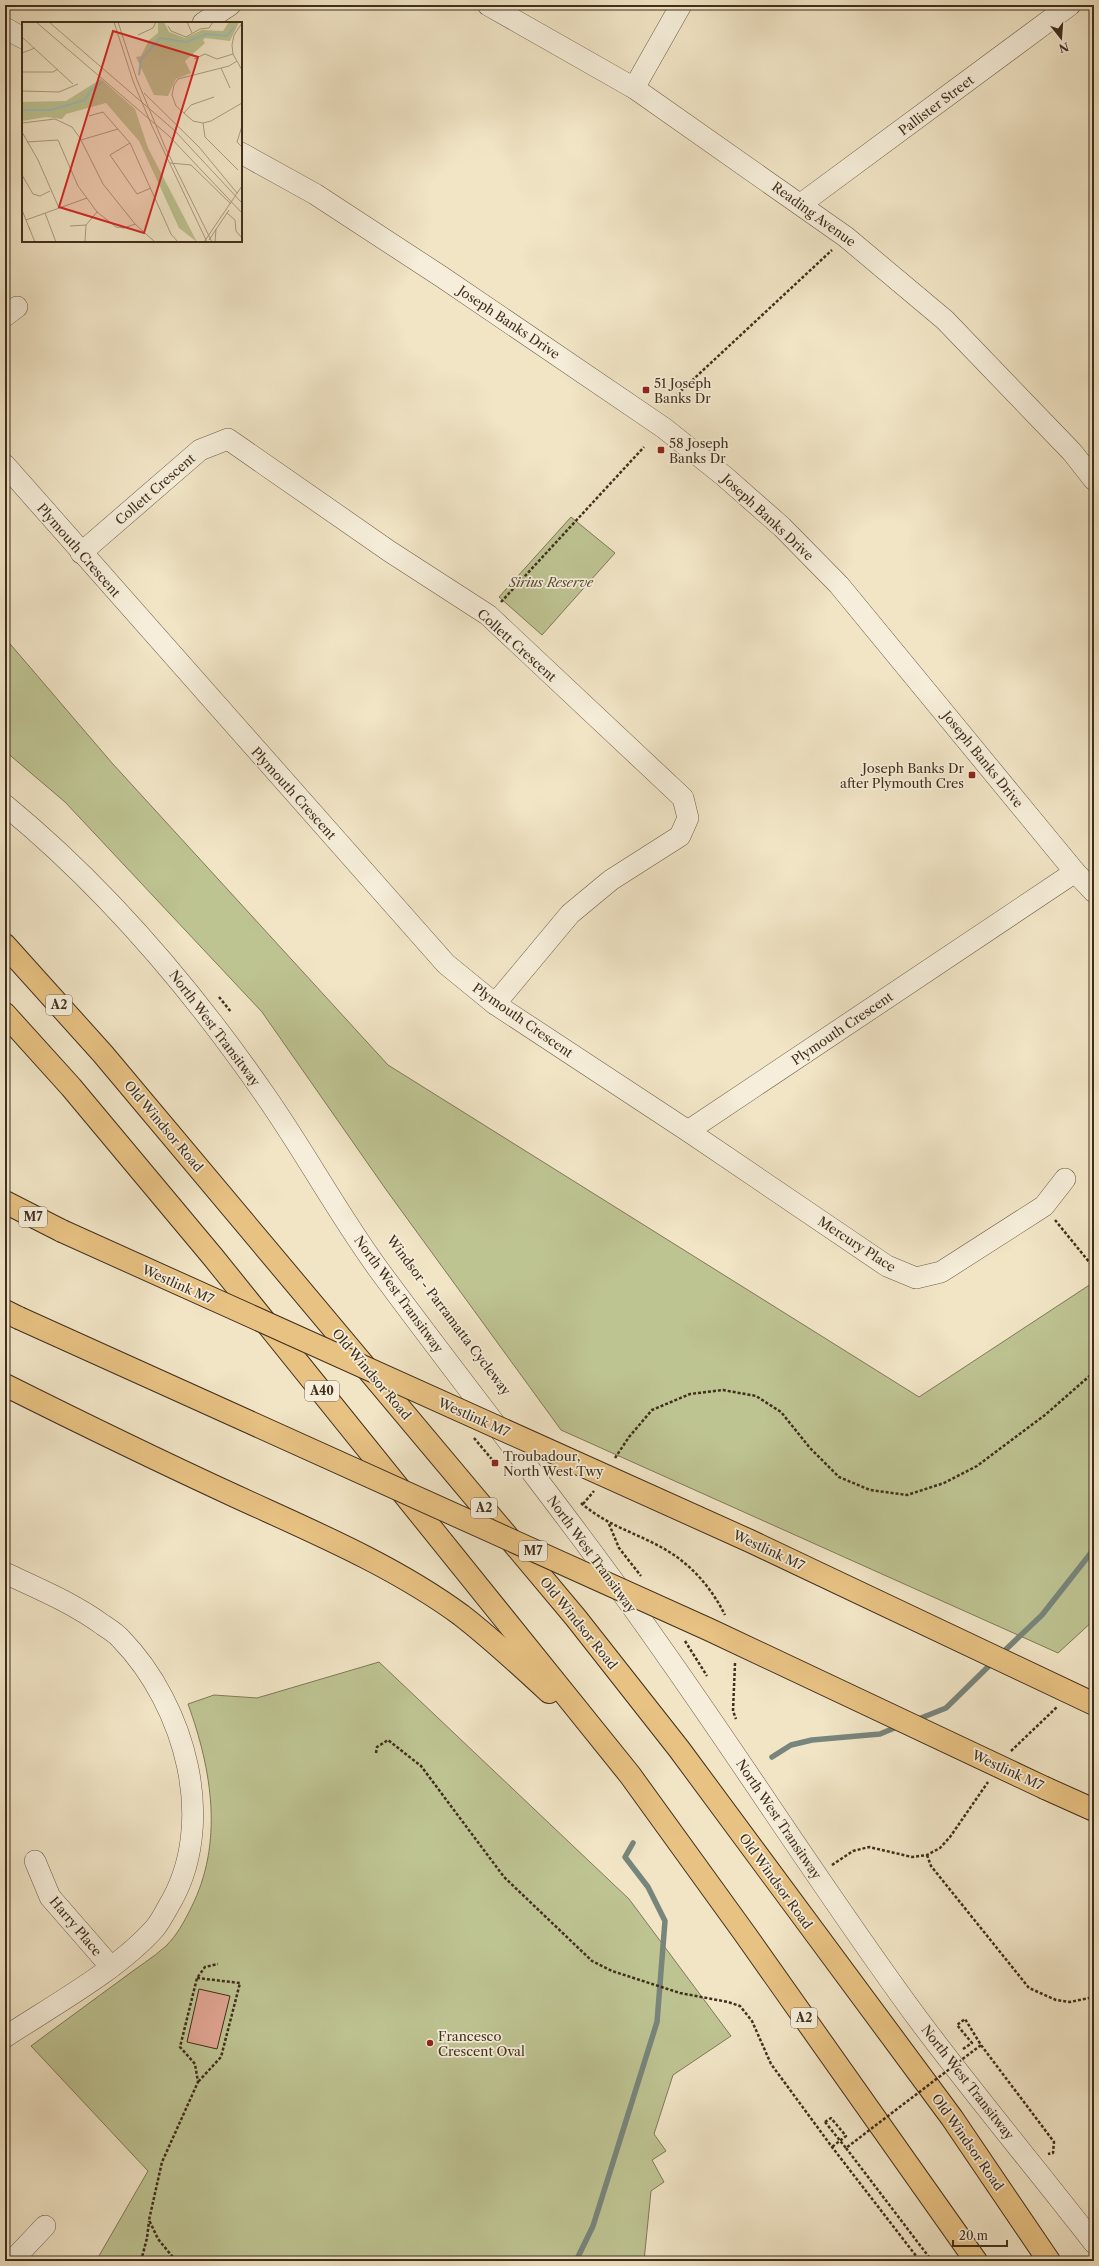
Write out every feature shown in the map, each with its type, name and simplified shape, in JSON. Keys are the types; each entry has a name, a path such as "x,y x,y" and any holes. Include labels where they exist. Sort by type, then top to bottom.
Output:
{"highway":[{"name":"Old Windsor Road","path":"8,950 108,1060 576,1618 679,1749 952,2118 1049,2261"},
{"name":"A40","path":"5,1014 71,1087 213,1257 630,1776"},
{"name":"Westlink M7","path":"5,1202 62,1231 750,1541 1094,1704"},
{"name":"Westlink M7","path":"12,1315 710,1630 1094,1810"},
{"path":"5,1384 132,1449 339,1544 407,1581 459,1614 506,1652 554,1696 630,1776"},
{"name":"A2","path":"630,1776 745,1934 976,2261"}],"street":[{"path":"204,22 230,5"},
{"name":"Reading Avenue","path":"488,5 634,88 846,237 945,320 1072,452 1094,480"},
{"path":"634,88 681,5"},
{"name":"Pallister Street","path":"801,204 1070,5"},
{"path":"5,28 22,37"},
{"name":"Joseph Banks Drive","path":"242,153 315,194 448,281 664,428 724,476 782,527 839,584 1075,872 1094,892"},
{"name":"Collett Crescent","path":"81,553 200,450 228,439 389,551 488,615 684,798 688,818 680,836 611,880 570,914 495,1004"},
{"name":"Plymouth Crescent","path":"5,466 446,964 495,1004 688,1131 1075,872"},
{"name":"North West Transitway","path":"6,809 98,890 149,945 222,1034 268,1100 378,1268 594,1555 667,1655 872,1956 918,2018 1094,2244"},
{"name":"Mercury Place","path":"688,1131 887,1266 916,1278 941,1272 1044,1206 1065,1179"},
{"path":"5,1573 80,1608 121,1638 152,1678 175,1724 187,1764 192,1804 190,1851 180,1888 155,1928 111,1967 5,2037"},
{"name":"Harry Place","path":"35,1861 50,1897 111,1967"},
{"path":"12,2261 45,2226"}],"path":[{"path":"670,401 846,237"},
{"path":"488,615 541,560 644,447"},
{"path":"216,994 235,1019"},
{"path":"1044,1206 1078,1246 1094,1268"},
{"path":"613,1462 629,1437 652,1410 690,1394 723,1390 756,1396 781,1412 810,1448 839,1477 870,1490 908,1495 944,1483 977,1466 1044,1414 1094,1372"},
{"path":"583,1504 596,1487"},
{"path":"579,1500 609,1524 673,1555 688,1566 718,1601 726,1618"},
{"path":"735,1657 733,1711 738,1726"},
{"path":"1010,1752 1048,1715"},
{"path":"376,1753 377,1747 388,1740 421,1766 504,1877 592,1961 612,1971 680,1993 728,2002 740,2006 752,2021 771,2064 832,2147 920,2261"},
{"path":"826,1860 830,1866 853,1852 869,1847 912,1857 927,1855 940,1848 950,1838 989,1780"},
{"path":"927,1855 931,1866 1029,1988 1056,2000 1070,2002 1094,1998"},
{"path":"198,2082 195,2064 180,2047 198,1978 205,1967 218,1964"},
{"path":"141,2261 162,2162 198,2082 221,2057 240,1983 198,1978"},
{"path":"962,2049 972,2044 957,2025 965,2019 981,2045 1054,2142"},
{"path":"846,2148 981,2045"},
{"path":"832,2147 846,2136 831,2118 825,2122 846,2148 920,2244 932,2261"},
{"path":"149,2220 158,2238 176,2261"}],"green space":[{"name":"Sirius Reserve","path":"571,517 615,553 542,635 499,597"},
{"path":"5,638 112,763 388,1065 919,1397 1094,1282 1094,1620 1058,1653 561,1430 387,1191 262,1012 65,802 5,751"},
{"path":"379,1662 629,1899 731,2036 673,2075 654,2134 666,2151 652,2160 664,2182 651,2191 644,2261 96,2261 148,2171 31,2046 166,1946 177,1933 191,1908 201,1883 208,1858 211,1832 211,1806 203,1755 188,1704 214,1695 257,1698"}],"building":[{"path":"199,1989 230,1996 217,2049 187,2042"}],"waterway":[{"path":"1000,1655 1042,1615 1094,1549"},
{"path":"916,1720 946,1708 994,1661"},
{"path":"772,1757 791,1745 812,1740 880,1734 899,1726"},
{"path":"576,2261 593,2226 657,2022 665,1921 648,1887 625,1857 633,1843"}],"place":[{"name":"51 Joseph Banks Dr","path":"646,390"},
{"name":"58 Joseph Banks Dr","path":"661,450"},
{"name":"Joseph Banks Dr after Plymouth Cres","path":"972,775"},
{"name":"Troubadour, North West Twy","path":"495,1463"},
{"name":"Francesco Crescent Oval","path":"430,2043"}]}
